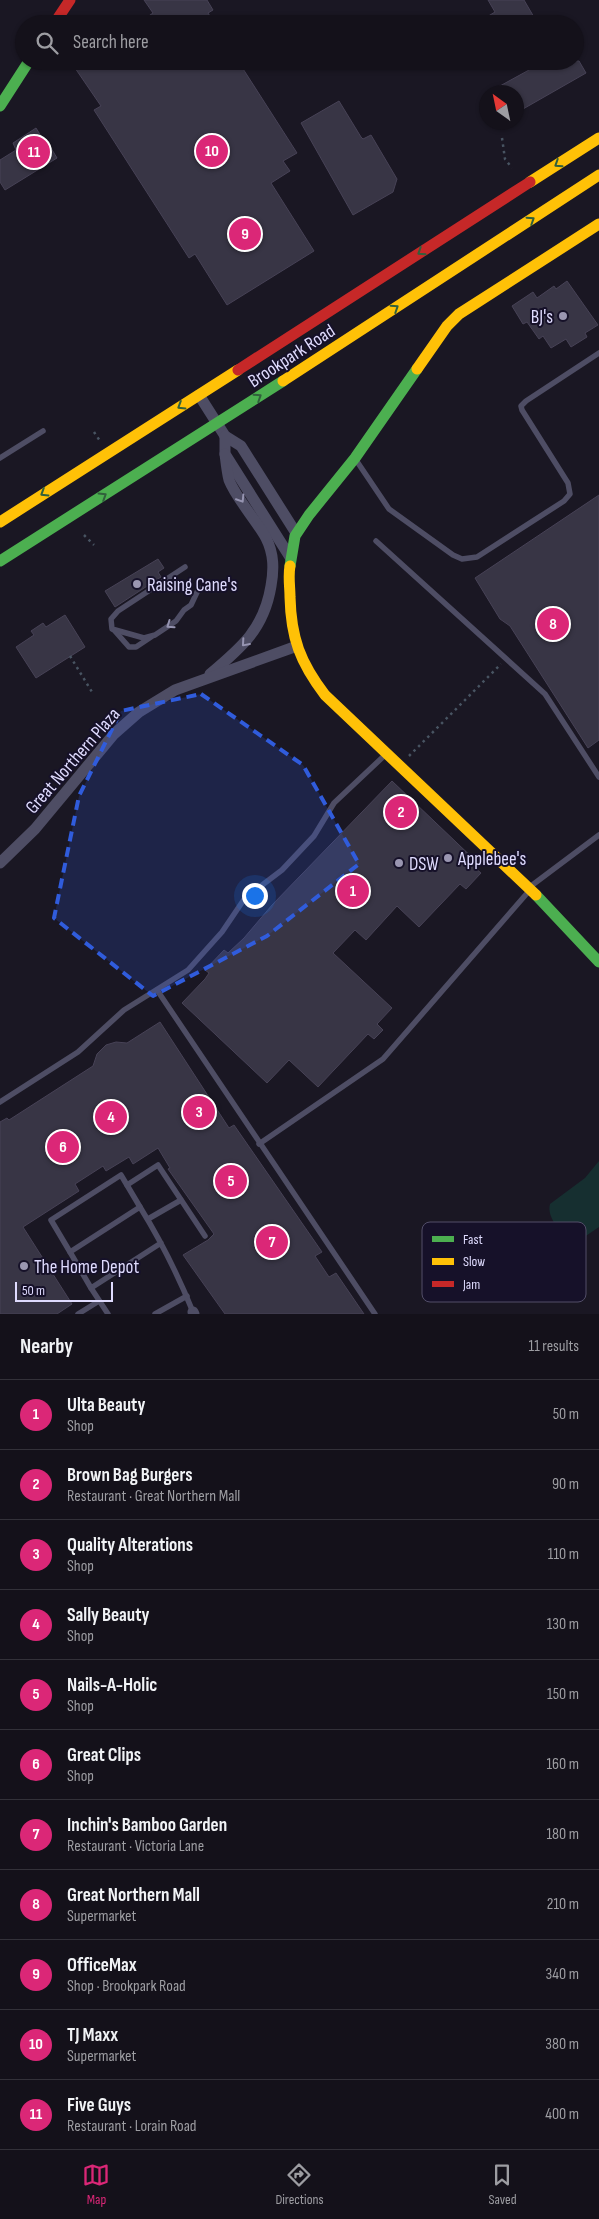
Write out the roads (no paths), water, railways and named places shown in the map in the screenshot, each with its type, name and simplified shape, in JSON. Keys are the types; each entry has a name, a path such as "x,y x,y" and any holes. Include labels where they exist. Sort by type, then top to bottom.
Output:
{"main road":[{"path":"60,15 70,0"},
{"path":"0,106 24,70"},
{"name":"Brookpark Road","path":"0,522 599,138"},
{"name":"Brookpark Road","path":"0,562 218,424 599,176"},
{"path":"599,224 456,317 355,458 296,533 290,557 290,619 297,646 308,671 325,695 553,911 599,962"}],"street":[{"path":"199,395 226,436 241,446 296,533"},
{"name":"Great Northern Plaza","path":"204,679 249,639 264,616 274,571 270,548 230,481 225,454 226,436"},
{"path":"225,454 290,557"},
{"name":"Great Northern Plaza","path":"0,863 35,829 120,728 153,702 204,679 297,646"}],"lane":[{"path":"355,458 389,509 453,555 468,559 477,557 564,501 570,494 568,482 521,406 599,353"},
{"path":"0,458 43,431"},
{"path":"376,542 545,694 599,777"},
{"path":"185,567 118,610 111,620 112,629 129,647 136,647 176,621 184,610 191,606 200,588"},
{"path":"112,629 144,638 155,635"},
{"path":"0,1102 78,1052 124,1010 191,967 225,929 245,898 261,884 277,875 314,836 334,803 386,754"},
{"path":"259,1144 384,1059 529,888 599,834"},
{"path":"157,990 375,1314"},
{"path":"127,1185 158,1165 205,1236"},
{"path":"108,1314 51,1220 121,1175 162,1243 193,1313"},
{"path":"148,1219 181,1200"},
{"path":"70,1252 140,1207"},
{"path":"91,1288 162,1243"},
{"path":"155,1314 186,1296"},
{"path":"78,1314 99,1301"}],"place":[{"name":"TJ Maxx","path":"212,151"},
{"name":"Five Guys","path":"34,152"},
{"name":"OfficeMax","path":"245,234"},
{"name":"BJ's","path":"563,316"},
{"name":"Raising Cane's","path":"137,584"},
{"name":"Great Northern Mall","path":"553,624"},
{"name":"Brown Bag Burgers","path":"401,812"},
{"name":"Applebee's","path":"448,858"},
{"name":"DSW","path":"399,863"},
{"name":"Ulta Beauty","path":"353,891"},
{"name":"Quality Alterations","path":"199,1112"},
{"name":"Sally Beauty","path":"111,1117"},
{"name":"Great Clips","path":"63,1147"},
{"name":"Nails-A-Holic","path":"231,1181"},
{"name":"Inchin's Bamboo Garden","path":"272,1242"},
{"name":"The Home Depot","path":"24,1266"}]}
